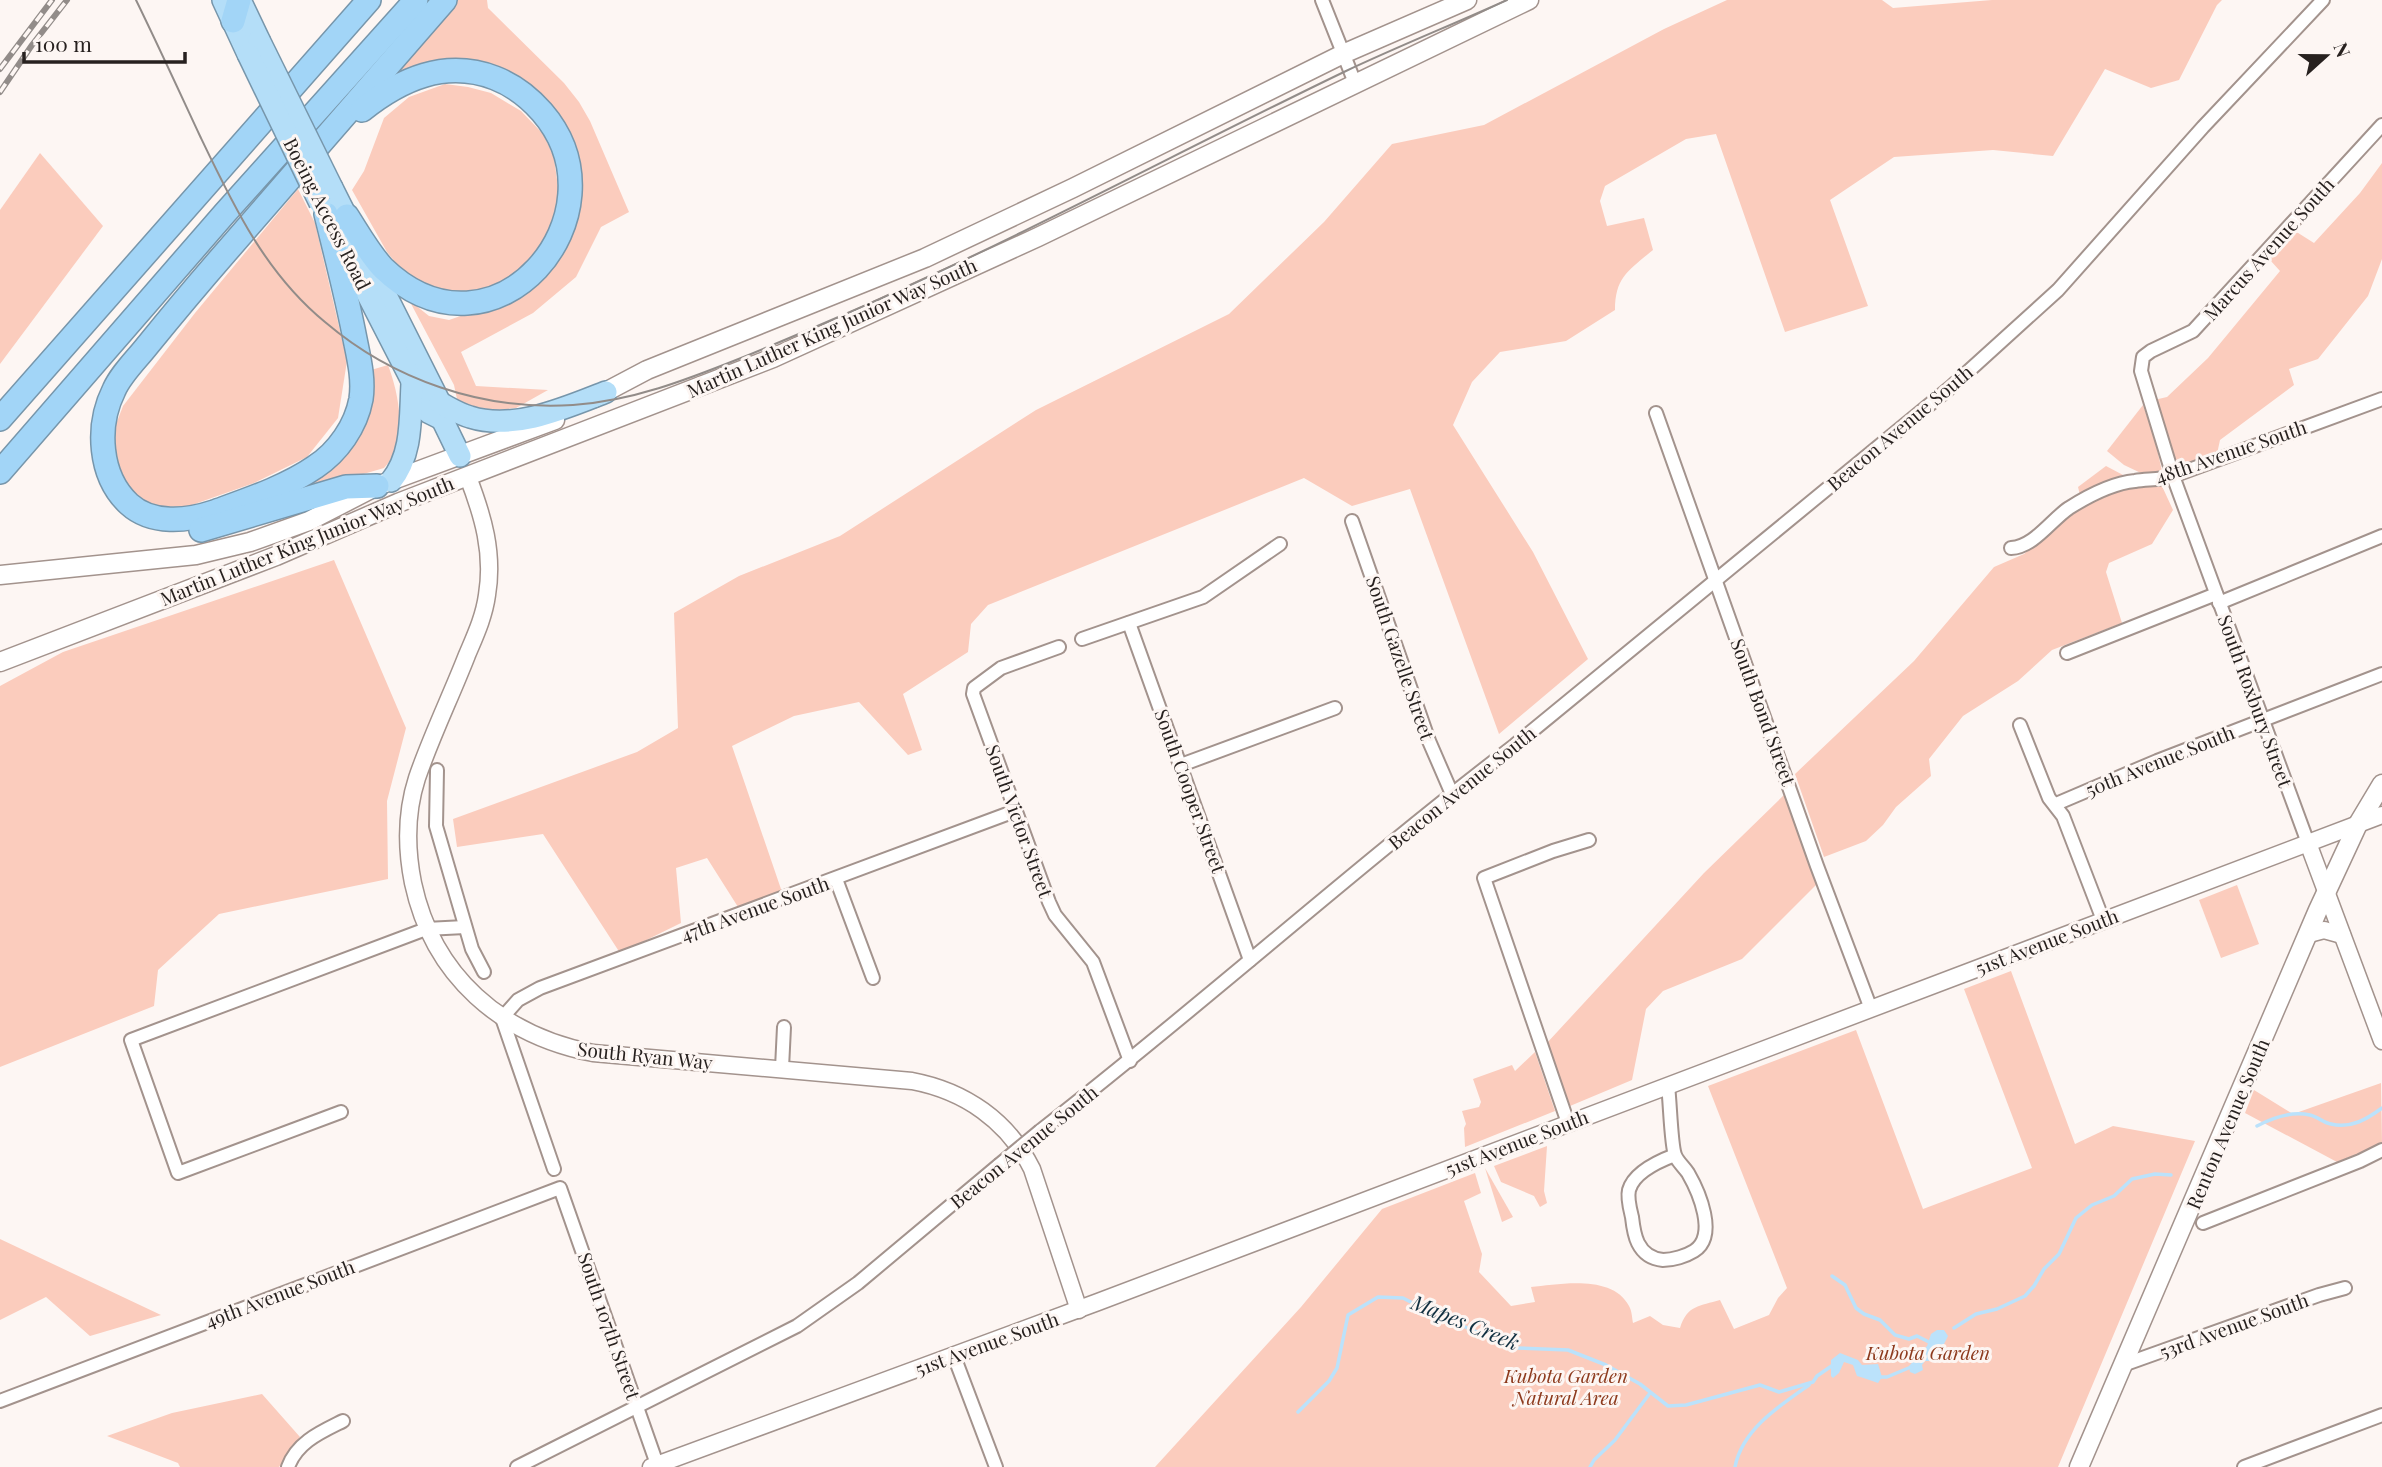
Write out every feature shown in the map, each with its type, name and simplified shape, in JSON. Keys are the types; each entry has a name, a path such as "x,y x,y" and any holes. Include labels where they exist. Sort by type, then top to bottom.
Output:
{"highway":[{"name":"Boeing Access Road","path":"223,0 237,7 428,412 441,411"},
{"path":"0,419 369,0"},
{"path":"2,469 225,213 416,0"},
{"path":"413,382 409,440 400,467 384,484 346,488 200,530 175,533 149,530 133,521 115,506 101,484 95,468 91,433 97,412 114,388 187,296 445,0"},
{"path":"278,192 363,109 404,82 440,71 475,72 510,85 526,96 548,119 562,146 568,173 567,212 558,240 540,265 513,289 487,300 460,304 429,299 418,294 381,266 331,205"},
{"name":"Boeing Access Road","path":"331,205 441,411 460,456"},
{"path":"114,388 103,435 107,468 121,496 134,509 148,516 174,520 215,512 298,477 327,458 353,423 359,408 362,384 331,205"},
{"path":"2,469 187,296"},
{"path":"441,411 499,421 556,411 606,392"}],"main road":[{"name":"Martin Luther King Junior Way South","path":"0,576 195,555 250,542 309,521 384,484 556,420 647,370 925,258 1343,54 1467,0"},
{"name":"Martin Luther King Junior Way South","path":"0,662 276,556 373,513 773,358 1050,232 1530,0"},
{"name":"Boeing Access Road","path":"460,456 468,477"},
{"name":"Renton Avenue South","path":"2080,1467 2326,893 2358,824 2382,784"}],"street":[{"path":"1322,0 1355,83"},
{"name":"Beacon Avenue South","path":"517,1467 797,1326 858,1283 1040,1131 1130,1061 1951,387 2042,305 2322,0"},
{"name":"Marcus Avenue South","path":"2143,357 2193,331 2382,125"},
{"name":"South Roxbury Street","path":"2143,357 2141,371 2173,476 2382,1041"},
{"name":"48th Avenue South","path":"2011,548 2024,546 2068,508 2104,489 2129,482 2154,481 2173,476 2382,398"},
{"name":"South Bond Street","path":"1656,413 1871,1009"},
{"name":"South Ryan Way","path":"468,477 488,536 488,594 478,627 417,779 408,843 419,907 426,929 440,954 477,998 502,1018 564,1047 593,1053 782,1068 921,1083 952,1093 987,1113 1023,1151 1032,1170 1079,1310"},
{"name":"South Gazelle Street","path":"1352,521 1429,741 1452,794"},
{"path":"2067,653 2382,536"},
{"path":"1082,639 1203,597 1280,544"},
{"name":"South Cooper Street","path":"1129,622 1250,960"},
{"name":"South Victor Street","path":"1059,648 1001,668 974,688 973,694 1049,902 1055,915 1093,962 1130,1061"},
{"name":"50th Avenue South","path":"2056,804 2157,761 2382,674"},
{"path":"1181,765 1335,708"},
{"path":"2020,724 2049,798 2063,816 2103,920"},
{"path":"437,770 436,825 472,949 484,972"},
{"name":"47th Avenue South","path":"502,1018 518,1000 540,988 1015,811"},
{"name":"51st Avenue South","path":"655,1466 1079,1310 2382,815"},
{"path":"1568,1123 1484,878 1589,840"},
{"path":"836,879 873,978"},
{"path":"341,1112 178,1173 131,1040 426,929 465,927"},
{"path":"2309,934 2324,930 2342,935"},
{"path":"502,1018 554,1169"},
{"path":"782,1068 784,1027"},
{"path":"1668,1086 1675,1155 1687,1171 1700,1199 1705,1240 1689,1254 1662,1260 1650,1256 1640,1246 1633,1227 1629,1192 1636,1179 1659,1161 1675,1155"},
{"path":"2203,1223 2382,1150"},
{"name":"South 107th Street","path":"560,1188 637,1406 655,1466"},
{"name":"49th Avenue South","path":"0,1401 560,1188"},
{"name":"53rd Avenue South","path":"2123,1365 2319,1295 2345,1289"},
{"path":"954,1356 996,1467"},
{"path":"2244,1467 2382,1415"},
{"path":"288,1466 299,1448 311,1438 344,1421"}],"green space":[{"path":"455,0 487,0 488,8 564,83 590,121 629,212 601,227 576,277 533,313 461,352 476,386 548,390 516,408 497,410 464,407 457,399 454,385 409,300 429,316 449,320 504,301 526,288 575,174 520,86 391,77"},
{"path":"1727,0 1882,0 1893,8 1992,0 2222,0 2179,80 2151,88 2105,69 2053,156 1993,150 1894,157 1830,200 1868,306 1785,332 1716,134 1686,139 1605,186 1600,201 1607,226 1644,218 1653,250 1625,275 1618,290 1615,310 1566,341 1500,352 1472,382 1453,425 1533,552 1588,659 1499,734 1410,489 1352,506 1304,478 988,605 971,624 968,652 903,694 922,750 908,755 859,702 794,716 732,746 782,892 738,907 707,858 676,868 681,923 620,953 543,834 457,847 453,819 637,752 678,728 674,613 739,576 840,536 1036,410 1229,314 1324,222 1392,144 1484,125 1664,29"},
{"path":"445,84 491,93 521,111 544,135 554,158 559,194 554,219 544,246 532,262 490,292 446,295 406,276 387,252 352,190 364,171 384,118 409,97"},
{"path":"40,153 103,226 0,364 0,210"},
{"path":"2382,163 2382,259 2368,296 2318,359 2289,369 2294,385 2220,440 2217,454 2184,467 2174,462 2154,400 2167,397 2208,358 2280,271 2270,260 2295,231 2314,243 2360,193"},
{"path":"298,189 315,223 347,361 338,418 307,457 254,483 189,506 160,507 141,501 122,479 110,440 123,406 195,313"},
{"path":"388,365 396,390 400,418 397,445 384,468 281,498 314,478 371,370"},
{"path":"2143,405 2162,471 2143,474 2124,465 2107,451"},
{"path":"2106,466 2125,476 2080,495 2078,487"},
{"path":"2161,484 2173,510 2152,544 2109,563 2106,572 2122,623 2052,650 2018,681 1963,716 1929,759 1931,776 1896,807 1883,825 1866,841 1824,857 1795,774 1914,661 1994,567 2024,554 2063,520 2108,493 2134,486"},
{"path":"334,560 406,728 387,801 388,879 219,914 158,970 154,1006 0,1067 0,686 63,652"},
{"path":"1785,794 1817,884 1742,959 1663,991 1646,1009 1632,1080 1570,1106 1546,1044 1704,873"},
{"path":"2237,885 2259,944 2221,958 2199,900"},
{"path":"2011,971 2075,1144 2113,1126 2195,1141 2058,1467 1155,1467 1301,1307 1382,1209 1475,1173 1481,1193 1464,1201 1482,1254 1479,1272 1511,1306 1535,1302 1531,1287 1584,1283 1611,1289 1621,1296 1630,1308 1633,1323 1650,1316 1663,1325 1680,1328 1690,1311 1700,1305 1720,1300 1734,1329 1769,1315 1787,1288 1708,1086 1856,1030 1923,1209 2032,1168 1964,989"},
{"path":"1535,1052 1555,1111 1465,1147 1466,1124 1462,1111 1479,1107 1481,1102 1473,1079 1512,1065 1515,1071"},
{"path":"2381,1083 2382,1144 2337,1162 2245,1113 2254,1090 2293,1114"},
{"path":"1547,1146 1544,1191 1547,1203 1540,1207 1534,1196 1501,1182 1494,1166"},
{"path":"1485,1168 1513,1217 1502,1222"},
{"path":"0,1239 161,1315 90,1336 46,1297 0,1320"},
{"path":"262,1394 300,1437 279,1467 180,1467 178,1463 107,1436 172,1413"}],"water":[{"path":"1944,1330 1948,1336 1944,1344 1935,1348 1941,1357 1935,1361 1925,1361 1923,1370 1915,1374 1910,1372 1909,1366 1927,1346 1931,1334"},
{"path":"1840,1353 1858,1360 1862,1365 1878,1364 1882,1377 1878,1383 1857,1376 1853,1365 1844,1362 1839,1373 1833,1378 1831,1360"}],"waterway":[{"name":"Mapes Creek","path":"2257,1126 2290,1114 2310,1115 2338,1125 2352,1124 2382,1108"},
{"name":"Mapes Creek","path":"1954,1328 1976,1314 1997,1309 2025,1296 2044,1269 2059,1254 2076,1218 2092,1205 2114,1196 2132,1179 2155,1174 2171,1175"},
{"path":"1832,1276 1845,1285 1856,1308 1864,1314 1880,1320 1895,1335 1909,1339 1917,1336 1929,1342"},
{"name":"Mapes Creek","path":"1298,1412 1329,1381 1337,1368 1348,1315 1378,1297 1403,1298 1436,1315 1517,1348 1568,1350 1606,1365 1640,1384 1668,1406 1686,1405 1760,1385 1779,1392 1813,1382 1833,1365"},
{"name":"Mapes Creek","path":"1879,1377 1887,1377 1911,1367"},
{"path":"1735,1467 1745,1442 1763,1420 1809,1385"},
{"path":"1590,1467 1615,1440 1650,1393"}],"tram line":[{"path":"136,0 238,212 268,260 304,303 351,342 410,375 473,397 539,406 595,403 638,394 700,374 776,344 939,272 1346,71 1507,0"}],"railway":[{"path":"0,69 52,0"},
{"path":"0,92 67,0"}],"park label":[{"name":"Kubota Garden","path":"1928,1353"},
{"name":"Kubota Garden Natural Area","path":"1566,1387"}]}
